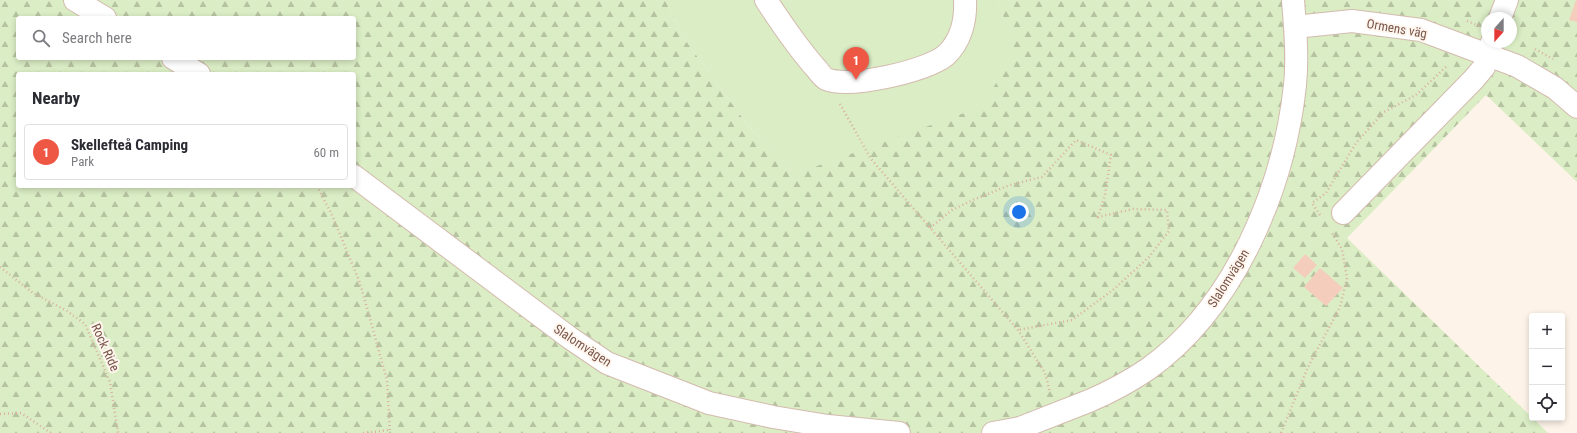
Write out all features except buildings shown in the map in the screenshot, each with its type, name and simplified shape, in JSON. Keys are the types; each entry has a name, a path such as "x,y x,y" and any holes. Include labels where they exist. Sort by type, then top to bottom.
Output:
{"street":[{"path":"75,0 102,16"},
{"path":"766,0 797,46 825,79 843,83 864,82 920,68 945,56 960,37 966,16 965,0"},
{"name":"Slalomvägen","path":"993,433 1019,430 1117,388 1148,369 1178,344 1204,315 1247,248 1270,197 1288,134 1295,83 1295,27 1293,0"},
{"path":"1502,12 1507,0"},
{"name":"Ormens väg","path":"1295,27 1352,21 1421,30 1467,46 1481,47"},
{"path":"1343,213 1474,79 1484,67 1490,48"},
{"name":"Ormens väg","path":"1490,48 1555,88 1577,107"},
{"path":"176,60 196,72"},
{"name":"Slalomvägen","path":"356,178 570,338 607,363 709,403 828,426 899,433"}],"path":[{"path":"1467,46 1476,18"},
{"path":"825,79 871,159 1018,330 1045,373 1051,394"},
{"path":"930,228 952,210 973,200 1010,185 1042,177 1076,140 1110,155 1105,195 1098,218 1133,209 1167,210 1169,231 1149,257 1113,290 1072,320 1018,330"},
{"path":"318,188 332,215 360,282 387,380 390,431 363,433"},
{"name":"Rock Ride","path":"0,267 33,293 67,311 85,324 110,382 118,433"},
{"path":"0,414 21,413 51,433"}],"green space":[{"path":"0,0 665,0 686,41 750,128 795,174 1014,53 998,0 1577,0 1577,182 1486,95 1347,238 1529,415 1529,421 1536,421 1548,433 0,433"},
{"path":"665,0 998,0 1015,53 981,107 795,174 750,128 686,41"}],"place":[{"name":"Skellefteå Camping","path":"856,80"}]}
